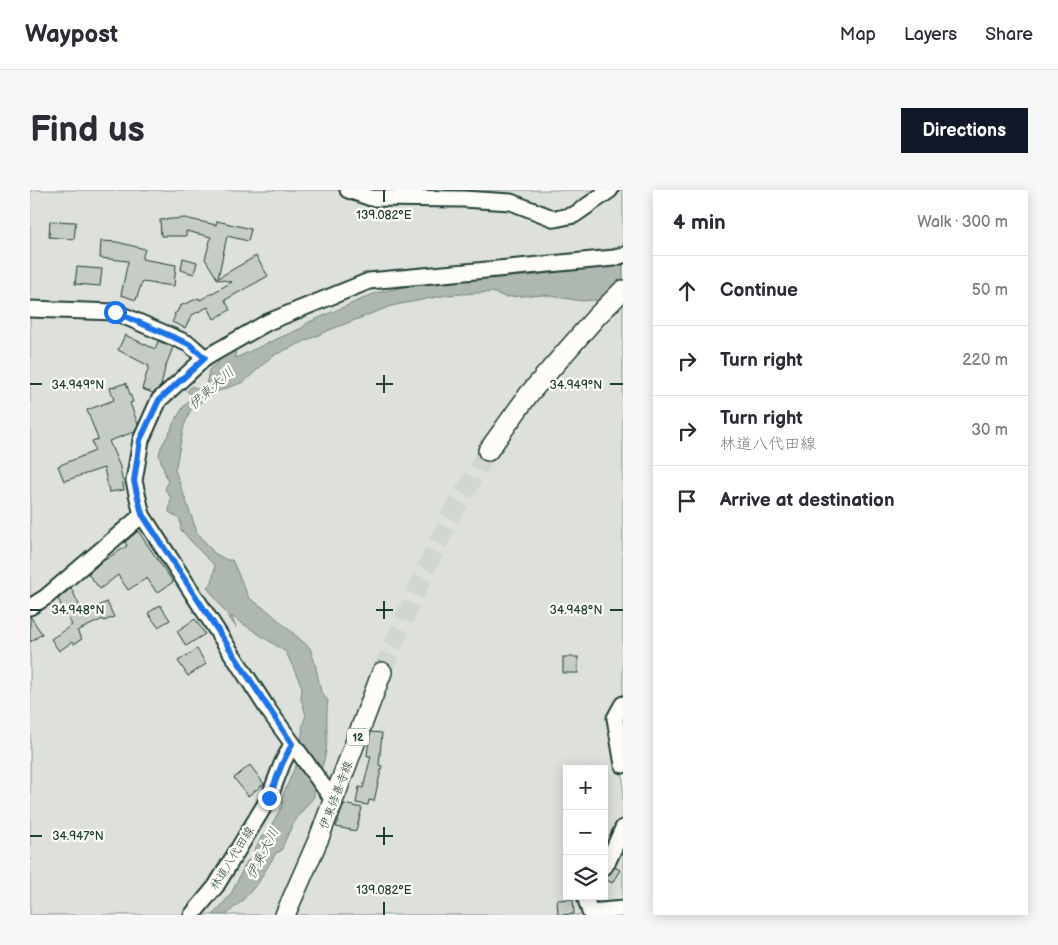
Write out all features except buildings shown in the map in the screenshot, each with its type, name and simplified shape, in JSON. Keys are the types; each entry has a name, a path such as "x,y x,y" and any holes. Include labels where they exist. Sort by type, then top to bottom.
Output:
{"main road":[{"path":"488,451 529,394 597,316 623,290"},
{"name":"伊東修善寺線","path":"285,915 334,801 382,672"}],"street":[{"path":"348,190 371,198 463,199 511,202 555,219 574,215 610,190"},
{"path":"334,801 292,744 142,514 134,481 140,440 159,400 205,358 268,322 369,281 623,256"},
{"path":"30,308 115,312 189,344 205,358"},
{"path":"30,607 46,596 142,514"},
{"path":"623,704 615,718 623,765"},
{"name":"林道八代田線","path":"192,915 216,886 269,798 292,744"},
{"path":"608,861 623,828"},
{"path":"586,900 590,912 623,908"}],"shaded area":[{"path":"30,190 623,190 623,915 30,915"}],"water":[{"name":"伊東大川","path":"623,265 623,298 582,301 544,295 505,297 492,292 447,295 391,306 332,329 272,356 244,382 213,393 191,409 184,426 175,470 197,532 214,553 227,560 232,560 249,598 268,611 310,648 321,692 328,701 326,749 324,761 315,786 314,797 294,822 281,851 276,853 258,883 226,915 213,915 231,894 247,861 253,858 253,853 262,836 268,831 282,806 282,797 295,767 299,764 303,724 306,715 301,699 302,687 286,652 231,616 236,627 207,587 212,582 215,566 181,530 180,519 169,512 171,498 165,489 168,483 159,455 173,424 184,406 193,397 187,391 192,386 200,390 206,385 209,370 226,355 235,351 236,358 302,328 307,323 376,293 422,283 539,275 548,272"}],"tunnel":[{"path":"382,672 422,577 450,518 488,451"}],"route":[{"path":"115,312 189,344 205,358 159,400 140,440 134,481 142,514 292,744 269,798"}]}
